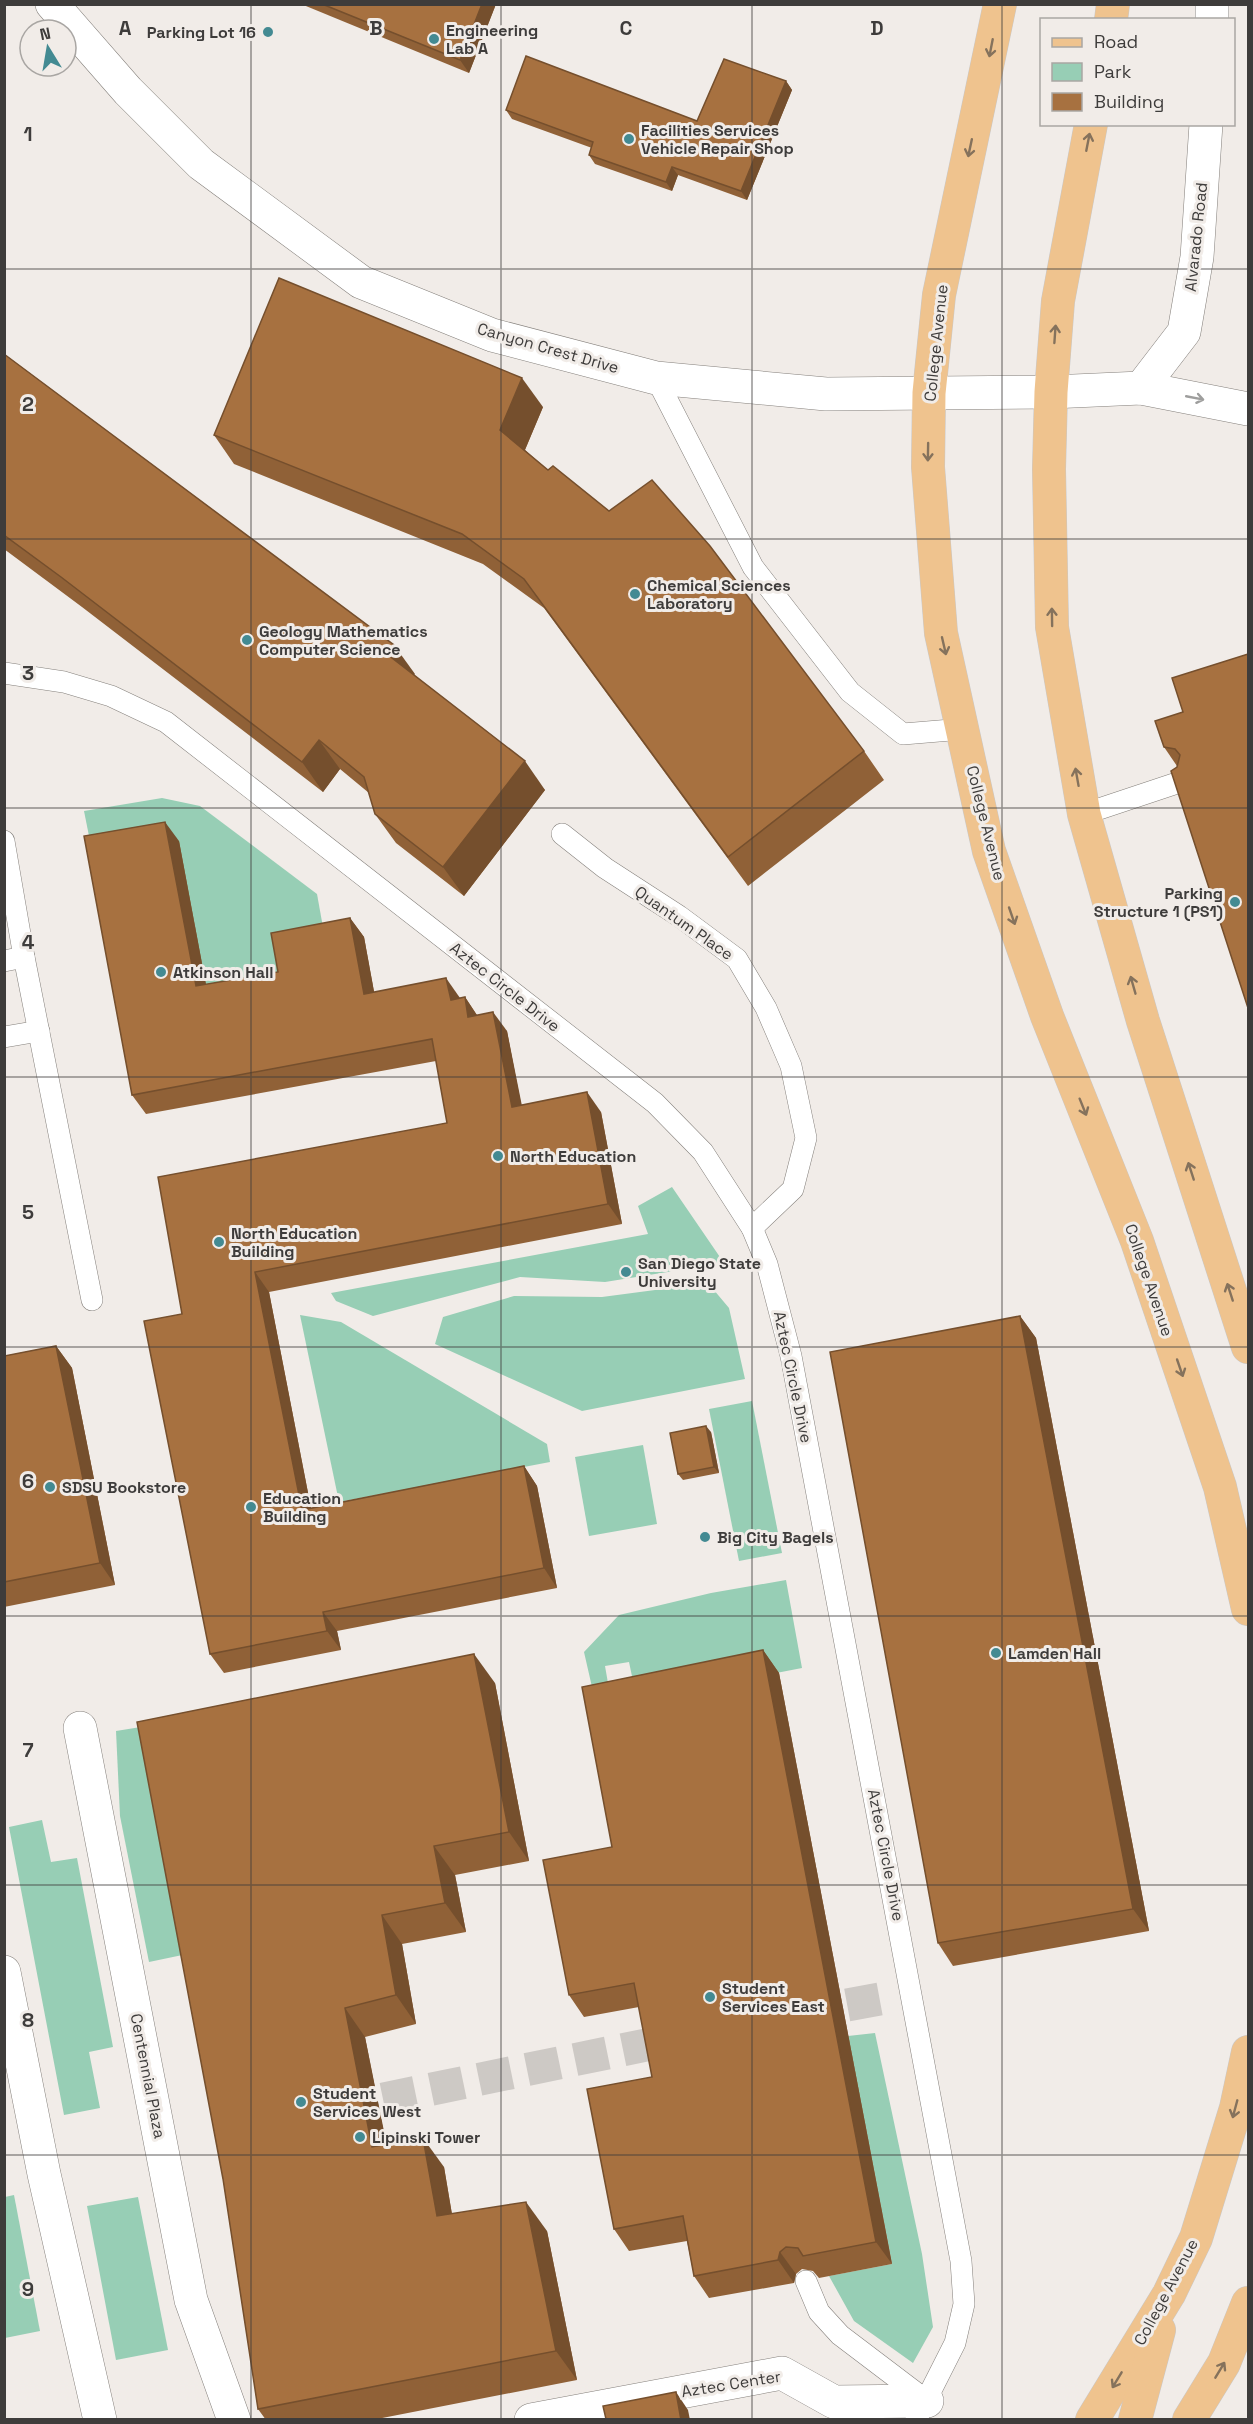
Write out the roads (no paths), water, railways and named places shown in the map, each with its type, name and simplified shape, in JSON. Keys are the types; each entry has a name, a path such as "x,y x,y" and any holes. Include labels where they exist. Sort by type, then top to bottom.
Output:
{"main road":[{"name":"College Avenue","path":"1000,4 939,295 929,393 928,467 941,633 990,851 1047,1017 1137,1241 1220,1487 1248,1610"},
{"path":"1091,126 1058,301 1051,392 1049,469 1052,627 1084,814 1143,1022 1248,1347"},
{"name":"College Avenue","path":"1092,2420 1169,2294 1196,2238 1236,2108 1248,2052"},
{"path":"1136,2420 1169,2294"},
{"path":"1189,2420 1224,2363 1248,2303"}],"street":[{"name":"Canyon Crest Drive","path":"52,4 128,91 201,164 361,282 492,335 656,378 826,394 1051,392"},
{"name":"Alvarado Road","path":"1141,388 1184,332 1197,256 1206,126"},
{"path":"1051,392 1141,388 1248,409"},
{"name":"Centennial Plaza","path":"80,1728 191,2300 234,2420"},
{"path":"4,1972 44,2174 100,2420"},
{"name":"Aztec Center","path":"531,2420 782,2373 788,2374 834,2402 921,2410"}],"lane":[{"path":"656,378 753,567 850,692 903,734 963,729"},
{"name":"Aztec Circle Drive","path":"4,673 64,682 111,696 166,723 655,1103 703,1152 752,1228 768,1264 791,1356 961,2261 964,2304 955,2343 921,2410"},
{"path":"1084,814 1183,781"},
{"name":"Quantum Place","path":"562,834 605,868 679,916 736,959 766,1008 791,1065 806,1138 793,1189 752,1228"},
{"path":"4,841 14,959 39,1031 92,1300"},
{"path":"4,1037 39,1031"},
{"path":"806,2281 819,2312 840,2335 921,2410"}],"tunnel":[{"path":"799,2014 880,1999"},
{"path":"335,2109 690,2036"}],"place":[{"name":"Parking Lot 16","path":"268,32"},
{"name":"Engineering Lab A","path":"434,39"},
{"name":"Facilities Services Vehicle Repair Shop","path":"629,139"},
{"name":"Chemical Sciences Laboratory","path":"635,594"},
{"name":"Geology Mathematics Computer Science","path":"247,640"},
{"name":"Parking Structure 1 (PS1)","path":"1235,902"},
{"name":"Atkinson Hall","path":"161,972"},
{"name":"North Education","path":"498,1156"},
{"name":"North Education Building","path":"219,1242"},
{"name":"San Diego State University","path":"626,1272"},
{"name":"SDSU Bookstore","path":"50,1487"},
{"name":"Education Building","path":"251,1507"},
{"name":"Big City Bagels","path":"705,1537"},
{"name":"Lamden Hall","path":"996,1653"},
{"name":"Student Services East","path":"710,1997"},
{"name":"Student Services West","path":"301,2102"},
{"name":"Lipinski Tower","path":"360,2137"}]}
